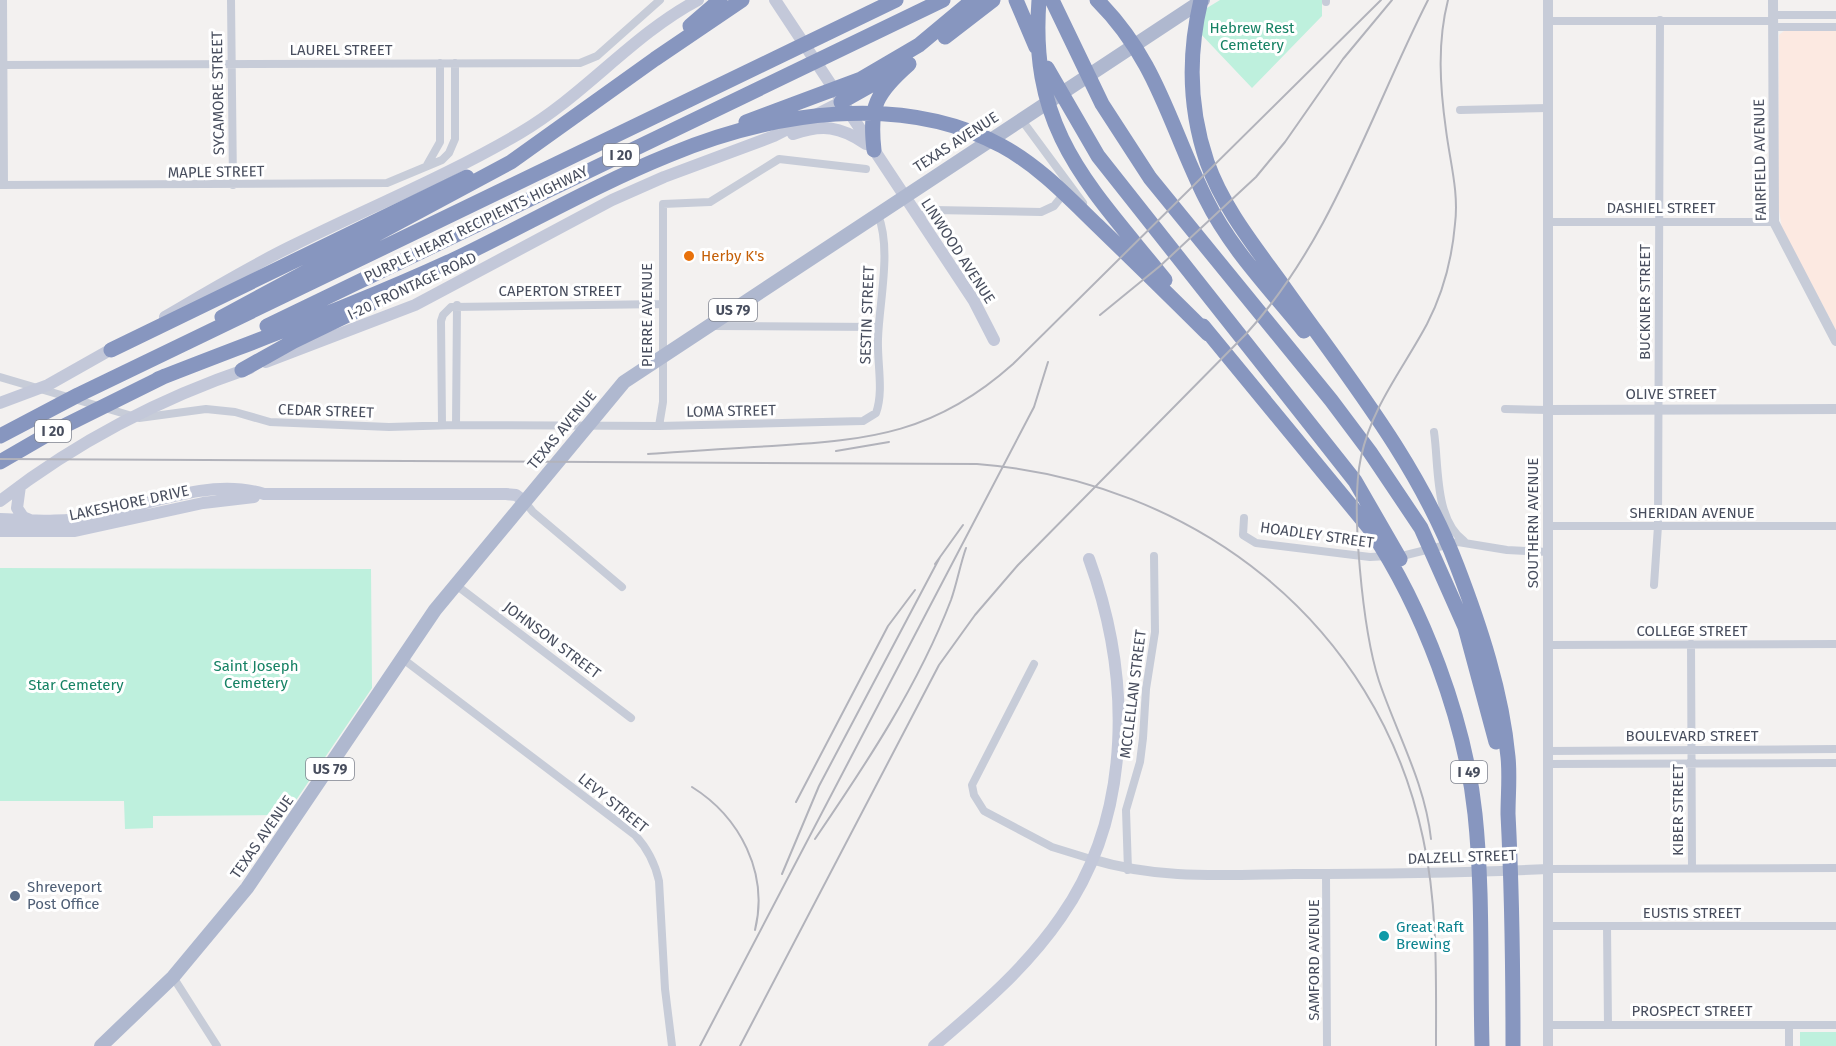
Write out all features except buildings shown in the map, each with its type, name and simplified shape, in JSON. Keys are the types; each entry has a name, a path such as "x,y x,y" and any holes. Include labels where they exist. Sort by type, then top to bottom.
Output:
{"highway":[{"path":"655,59 720,0"},
{"path":"104,383 314,265 475,183 531,150 655,59 742,0"},
{"name":"PURPLE HEART RECIPIENTS HIGHWAY","path":"0,436 78,395 896,0"},
{"name":"PURPLE HEART RECIPIENTS HIGHWAY","path":"0,462 158,379 943,0"},
{"path":"242,370 294,341 406,287 453,260 632,172 738,125 861,79 919,45 973,0"},
{"path":"874,150 872,122 877,99 890,81 993,0"},
{"path":"1016,0 1054,84 1098,156 1355,482 1391,540 1408,576 1427,625 1432,651"},
{"path":"1039,0 1038,53 1041,73 1052,115 1068,154 1093,194 1371,529 1385,551 1432,651"},
{"path":"1052,0 1102,104 1150,177 1343,416 1421,528 1465,627 1494,730 1508,795"},
{"path":"1097,0 1126,32 1146,62 1206,198 1232,243 1384,429"},
{"path":"1202,0 1192,50 1192,94 1200,138 1215,180 1242,228 1384,429 1437,518 1471,604 1498,702 1508,756 1513,904 1513,1046"},
{"path":"841,102 909,64"},
{"path":"689,147 766,125 841,114 904,116 967,131 1002,146 1040,171 1208,334"},
{"path":"111,350 499,161 577,116"},
{"path":"158,379 453,260"},
{"name":"I 49","path":"1432,651 1453,708 1467,762 1475,813 1482,1046"}],"main road":[{"path":"0,403 48,385 255,265 522,132 559,107 642,37 697,0"},
{"name":"LINWOOD AVENUE","path":"775,0 974,301 994,340"},
{"name":"TEXAS AVENUE","path":"101,1046 172,977 263,867 403,658 456,585 528,506 543,478 624,382 1202,0"},
{"name":"I-20 FRONTAGE ROAD","path":"0,501 97,434 142,411 415,304 612,201 664,177 774,136 841,102"},
{"path":"740,150 807,129 826,126 847,132 874,150"},
{"path":"20,486 17,508 23,517 31,520"},
{"name":"LAKESHORE DRIVE","path":"0,519 82,518 212,490 250,490 264,494"},
{"name":"LAKESHORE DRIVE","path":"0,532 93,529 203,503 264,494 506,494 516,495 528,506"},
{"path":"934,1046 1020,969 1061,918 1091,859 1111,797 1120,710 1112,632 1089,560"}],"street":[{"path":"2,185 3,0"},
{"name":"SYCAMORE STREET","path":"231,0 233,185"},
{"name":"LAUREL STREET","path":"2,65 584,62 597,56 660,0"},
{"name":"SOUTHERN AVENUE","path":"1548,0 1548,1046"},
{"name":"FAIRFIELD AVENUE","path":"1773,0 1774,222 1836,341"},
{"path":"1773,21 1836,15"},
{"name":"BUCKNER STREET","path":"1654,585 1658,526 1660,20"},
{"path":"1548,21 1773,21 1836,27"},
{"path":"427,165 440,142 440,63"},
{"name":"MAPLE STREET","path":"2,185 387,183 442,160 454,144 454,63"},
{"path":"1460,110 1548,108"},
{"path":"1021,119 1090,212"},
{"name":"PIERRE AVENUE","path":"659,426 662,407 663,356 663,204 710,202 779,159 866,169"},
{"path":"918,217 933,210 1041,212 1054,206 1070,186"},
{"name":"SESTIN STREET","path":"874,416 879,401 878,327 883,258 882,226 878,215"},
{"name":"DASHIEL STREET","path":"1547,222 1774,222"},
{"name":"CAPERTON STREET","path":"457,305 662,304"},
{"path":"442,425 441,321 446,310 457,305 456,424"},
{"path":"708,326 878,327"},
{"name":"CEDAR STREET","path":"0,377 139,418 213,409 278,423 396,427 456,424 587,425"},
{"name":"OLIVE STREET","path":"1505,409 1836,409"},
{"name":"LOMA STREET","path":"587,425 659,426 851,422 874,416"},
{"path":"1434,432 1439,490 1452,528 1466,543"},
{"path":"528,506 622,587"},
{"name":"HOADLEY STREET","path":"1244,518 1243,534 1256,543 1334,554 1370,557 1406,555 1443,544 1466,543 1507,550 1548,552"},
{"name":"SHERIDAN AVENUE","path":"1547,526 1836,526"},
{"name":"MCCLELLAN STREET","path":"1128,870 1125,810 1140,762 1145,702 1155,633 1154,556"},
{"name":"JOHNSON STREET","path":"456,585 631,718"},
{"name":"KIBER STREET","path":"1691,644 1692,868"},
{"name":"COLLEGE STREET","path":"1548,645 1836,644"},
{"name":"LEVY STREET","path":"403,658 635,835 644,845 654,862 659,881 665,989 672,1046"},
{"path":"1034,664 972,785 974,795 984,811 1052,847 1091,859"},
{"name":"BOULEVARD STREET","path":"1547,751 1836,749"},
{"name":"BOULEVARD STREET","path":"1548,764 1836,763"},
{"name":"DALZELL STREET","path":"1091,859 1128,870 1179,875 1444,874 1548,869 1836,868"},
{"name":"SAMFORD AVENUE","path":"1326,874 1327,1046"},
{"name":"EUSTIS STREET","path":"1548,926 1836,926"},
{"path":"1607,926 1608,1025"},
{"path":"172,977 218,1046"},
{"name":"PROSPECT STREET","path":"1548,1025 1836,1025"},
{"path":"1789,1025 1789,1046"}],"shaded area":[{"path":"1836,30 1836,330 1782,228 1778,204 1779,35 1784,31"}],"green space":[{"name":"Hebrew Rest Cemetery","path":"1220,0 1322,0 1322,16 1252,88 1198,31 1202,11"},
{"path":"0,568 371,569 372,688 286,815 153,816 153,828 125,829 124,801 0,801"},
{"path":"1800,1032 1836,1032 1836,1046 1800,1046"}],"railway":[{"path":"648,454 808,444 871,436 929,419 957,405 985,387 1013,364 1381,0"},
{"path":"1100,315 1160,266 1256,177 1285,142 1343,59 1392,0"},
{"path":"740,1046 939,665 975,615 1018,565 1246,334 1276,297 1303,258 1326,217 1428,0"},
{"path":"1431,839 1417,778 1386,701 1373,659 1363,601 1357,506 1358,479 1366,438 1380,404 1433,312 1446,276 1452,250 1456,200 1441,81 1442,32 1448,0"},
{"path":"700,1046 1034,407 1048,362"},
{"path":"836,451 889,442"},
{"path":"0,459 977,464 1056,476 1131,499 1201,533 1264,576 1319,629 1364,690 1399,760 1423,838 1434,916 1436,1046"},
{"path":"935,564 963,525"},
{"path":"815,839 872,753 907,694 951,600 966,548"},
{"path":"782,874 819,786 940,557"},
{"path":"796,802 888,626 915,590"},
{"path":"692,787 724,814 737,830 747,848 758,888 755,930"}],"place":[{"name":"Herby K's","path":"689,256"},
{"name":"Shreveport Post Office","path":"15,896"},
{"name":"Great Raft Brewing","path":"1384,936"}],"park label":[{"name":"Saint Joseph Cemetery","path":"256,674"},
{"name":"Star Cemetery","path":"76,685"}]}
